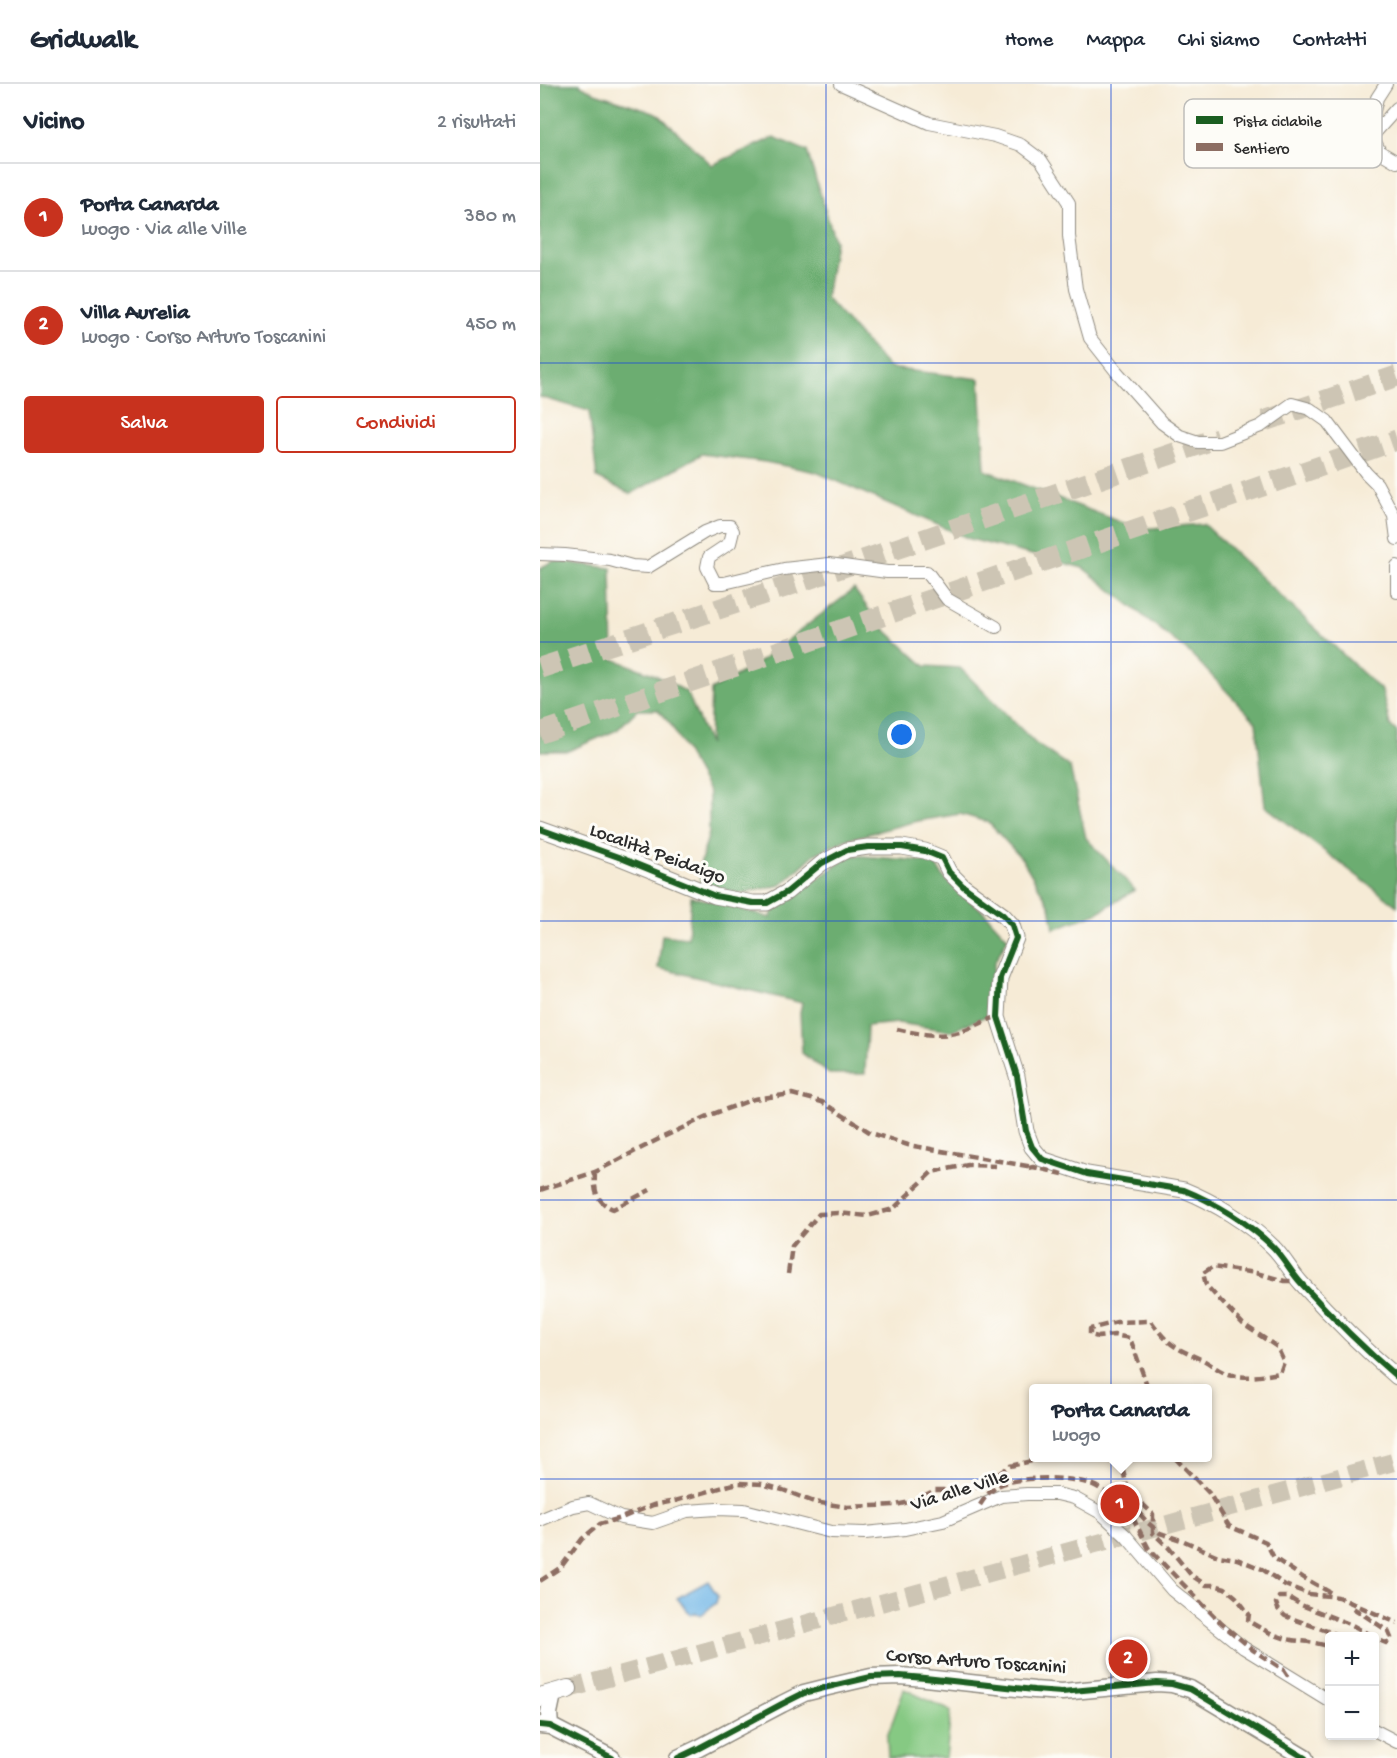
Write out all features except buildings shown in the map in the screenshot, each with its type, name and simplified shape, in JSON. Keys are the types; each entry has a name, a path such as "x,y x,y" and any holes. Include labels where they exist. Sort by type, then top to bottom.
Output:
{"main road":[{"name":"Corso Arturo Toscanini","path":"678,1758 804,1693 871,1677 900,1676 1062,1692 1157,1683 1172,1684 1190,1689 1305,1758"},
{"path":"554,1693 545,1726 612,1758"}],"street":[{"path":"841,84 929,123 995,136 1021,145 1041,160 1069,203 1069,236 1076,289 1090,338 1162,423 1180,436 1198,442 1220,442 1261,426 1292,404 1310,409 1328,421 1366,473 1377,484 1394,516 1397,539"},
{"path":"1377,99 1386,84"},
{"path":"1382,125 1397,108"},
{"path":"1382,153 1397,162"},
{"path":"540,554 610,560 632,566 648,567 705,532 720,526 730,526 733,531 730,543 709,558 707,567 715,583 784,569 829,564 887,572 927,573 947,599 996,627"},
{"path":"1397,566 1397,592"},
{"name":"Località Peidaigo","path":"540,830 621,858 715,896 753,903 767,903 787,892 822,863 847,850 868,847 902,847 925,851 942,858 949,872 963,886 1003,915 1014,931 1016,938 1000,978 998,1017 1017,1076 1026,1131 1032,1147 1042,1159 1087,1174 1184,1190 1209,1202 1238,1220 1273,1247 1286,1261 1299,1281 1338,1323 1397,1377"},
{"name":"Via alle Ville","path":"540,1520 573,1506 589,1503 621,1518 653,1523 687,1511 744,1510 831,1532 865,1533 905,1529 943,1521 1001,1496 1057,1494 1074,1498 1101,1513 1126,1536 1172,1590 1244,1648 1325,1699"},
{"path":"1379,1733 1397,1742"}],"green space":[{"path":"540,84 579,84 595,93 657,113 712,165 774,137 807,151 835,241 826,298 889,368 980,379 985,470 1139,529 1204,524 1382,691 1390,725 1397,732 1397,906 1265,806 1256,722 1191,654 1083,568 970,539 816,472 765,462 702,454 631,494 597,478 589,411 540,397"},
{"path":"553,561 611,568 613,659 653,674 687,692 709,744 711,690 758,663 854,589 880,625 925,666 960,668 1035,743 1070,767 1086,838 1135,890 1097,913 1054,929 1050,906 1022,859 988,822 960,814 917,821 845,840 815,854 781,885 739,894 701,883 699,868 709,833 709,793 671,725 658,710 637,710 617,730 568,751 540,751 540,568"},
{"path":"851,855 934,862 944,878 985,913 1008,938 994,963 991,1014 951,1031 898,1023 867,1026 865,1074 829,1074 802,1053 800,1012 802,1003 658,968 662,935 688,938 691,897 771,918 773,908"},
{"path":"904,1689 951,1711 946,1758 888,1758 887,1737"}],"water":[{"path":"708,1581 718,1596 716,1603 701,1615 696,1613 691,1615 677,1598"}],"tunnel":[{"path":"1264,421 1397,376"},
{"path":"540,668 785,587 1218,438"},
{"path":"540,733 1397,440"},
{"path":"568,1689 1397,1461"}],"marked path":[{"path":"897,1029 921,1034 947,1034 963,1031 998,1017"},
{"path":"540,1190 595,1172 710,1115 754,1099 792,1094 822,1102 871,1133 908,1145 1033,1167"},
{"path":"788,1274 792,1246 819,1214 868,1216 893,1209 932,1172 968,1165 996,1166"},
{"path":"1029,1168 1063,1174"},
{"path":"595,1172 599,1199 613,1209 650,1190"},
{"path":"1147,1384 1130,1338 1114,1335 1098,1337 1090,1335 1090,1329 1117,1322 1151,1321 1173,1345 1225,1373 1247,1377 1280,1373 1284,1362 1277,1347 1243,1324 1206,1285 1203,1273 1212,1267 1256,1273 1285,1281 1299,1281"},
{"path":"540,1581 561,1567 582,1539 600,1524 653,1505 730,1485 762,1484 814,1502 847,1507 896,1505 914,1501 935,1490 968,1490 983,1484 1010,1466 1029,1462"},
{"path":"1118,1462 1128,1490 1153,1514 1153,1533 1169,1548 1191,1575 1206,1585 1225,1588 1236,1597 1249,1614 1248,1621 1264,1630 1286,1639 1325,1646"},
{"path":"1179,1462 1209,1493 1229,1526 1266,1542 1274,1558 1333,1594"},
{"path":"980,1505 994,1489 1009,1482 1060,1479 1093,1485 1108,1494 1131,1514"},
{"path":"1288,1676 1284,1670 1253,1650 1222,1624 1149,1549 1131,1514 1131,1509 1139,1513 1160,1533 1218,1556 1237,1559 1262,1569 1285,1585 1309,1594 1338,1597 1397,1623"},
{"path":"1330,1632 1285,1616 1276,1603 1279,1597 1288,1597 1301,1605 1365,1632"},
{"path":"1353,1608 1388,1631 1390,1641 1386,1643 1379,1640"}],"cycle path":[{"path":"540,829 621,858 715,896 753,903 767,903 787,892 822,863 847,850 868,847 902,847 925,851 942,858 949,872 963,886 1003,915 1012,925 1016,938 1000,978 998,1017 1017,1076 1026,1131 1032,1147 1042,1159 1087,1174 1184,1190 1231,1214 1273,1247 1297,1279 1324,1308 1397,1377"},
{"path":"678,1758 804,1693 871,1677 900,1676 1062,1692 1157,1683 1172,1684 1190,1689 1305,1758"},
{"path":"540,1725 550,1726 612,1758"}],"place":[{"name":"Porta Canarda","path":"1120,1504"},
{"name":"Villa Aurelia","path":"1128,1659"}]}
